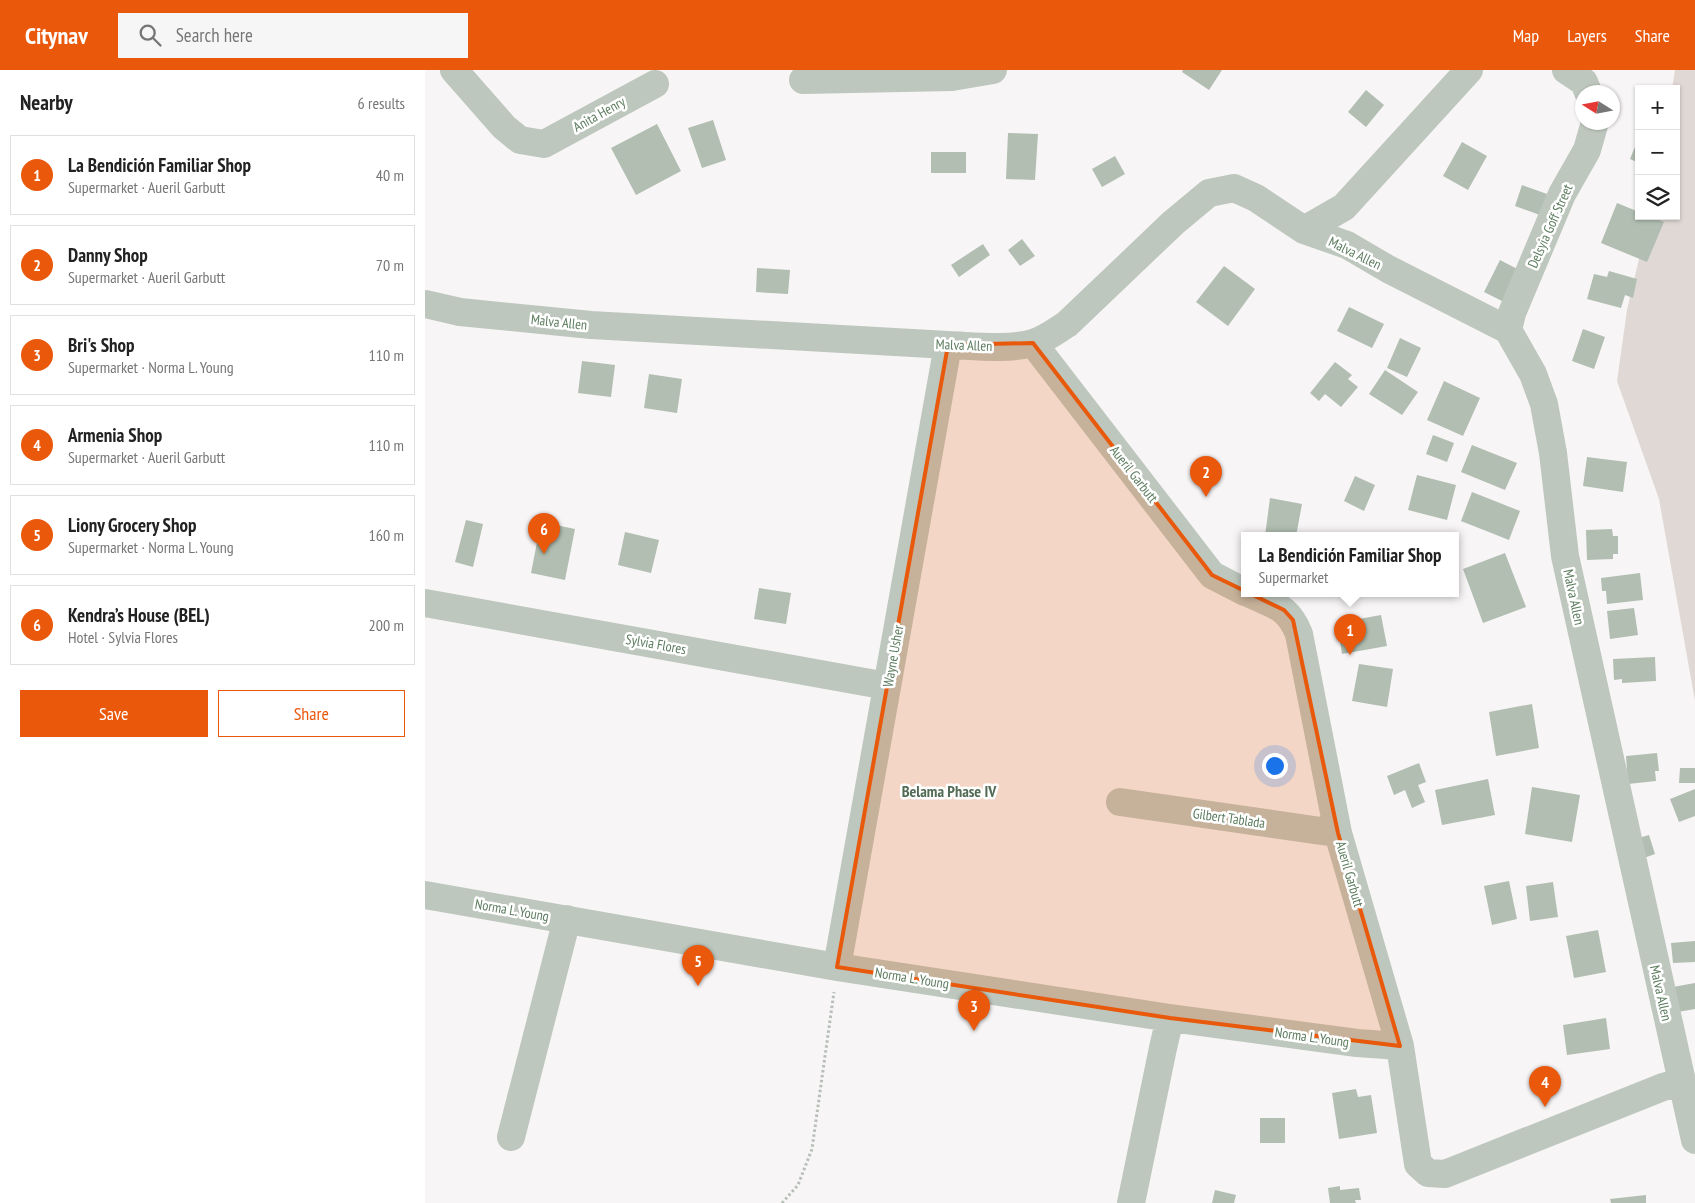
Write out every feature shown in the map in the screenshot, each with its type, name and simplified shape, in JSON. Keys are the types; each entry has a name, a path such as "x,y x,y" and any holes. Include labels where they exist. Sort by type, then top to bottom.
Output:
{"street":[{"name":"Anita Henry","path":"454,70 514,136 520,140 544,144 655,84"},
{"path":"803,80 952,77 993,70"},
{"path":"1304,230 1344,207 1469,70"},
{"path":"1565,70 1584,82 1585,85"},
{"name":"Delsyia Goff Street","path":"1508,330 1512,313 1561,194 1587,150 1593,130"},
{"name":"Malva Allen","path":"425,304 459,312 591,325 948,345 1004,347 1033,343 1051,335 1067,324 1173,223 1209,193 1234,188 1257,198 1304,230 1347,245 1388,269 1508,330 1533,374 1544,404 1553,453 1565,556 1695,1140"},
{"name":"Aueril Garbutt","path":"1033,343 1212,575 1241,590"},
{"name":"Wayne Usher","path":"837,966 948,345"},
{"name":"Aueril Garbutt","path":"1256,597 1284,610 1293,620 1299,634 1338,832 1400,1046 1418,1164 1428,1173 1445,1174 1663,1087 1681,1082"},
{"name":"Sylvia Flores","path":"425,603 887,686"},
{"name":"Gilbert Tablada","path":"1120,802 1338,832"},
{"name":"Norma L. Young","path":"425,895 837,966 1170,1018 1357,1043 1400,1046"},
{"path":"511,1137 567,919"},
{"path":"1131,1203 1170,1018"}],"path":[{"path":"782,1203 798,1185 812,1149 837,966"}],"highlighted area":[{"path":"1033,343 1212,575 1284,610 1293,620 1338,833 1400,1046 1170,1018 837,967 948,345"}],"shaded area":[{"path":"1675,70 1695,70 1695,701 1659,499 1617,381 1627,310 1648,220 1680,220 1680,85 1673,85"}],"building":[{"path":"1183,70 1222,70 1209,90 1182,72"},
{"path":"1366,90 1384,105 1366,127 1348,112"},
{"path":"713,120 726,160 702,168 688,128"},
{"path":"657,124 681,171 636,195 611,148"},
{"path":"1008,133 1038,134 1035,180 1006,179"},
{"path":"1462,142 1487,156 1468,190 1443,176"},
{"path":"1635,147 1635,161 1630,159"},
{"path":"931,152 966,152 966,173 931,173"},
{"path":"1115,156 1125,174 1102,187 1092,169"},
{"path":"1522,185 1547,194 1540,215 1515,206"},
{"path":"1617,203 1635,210 1635,220 1659,220 1664,222 1647,262 1601,243"},
{"path":"1022,239 1035,256 1020,266 1008,250"},
{"path":"983,244 990,255 959,277 951,265"},
{"path":"1500,260 1525,273 1510,305 1484,292"},
{"path":"1224,266 1255,289 1228,326 1196,302"},
{"path":"757,268 790,270 788,294 756,292"},
{"path":"1609,271 1637,279 1633,298 1625,295 1621,308 1587,299 1594,274 1607,277"},
{"path":"1349,307 1384,324 1372,348 1337,331"},
{"path":"1583,329 1605,337 1594,369 1572,361"},
{"path":"1400,338 1421,348 1407,377 1387,368"},
{"path":"582,361 615,365 611,397 578,393"},
{"path":"1335,362 1352,375 1348,379 1358,387 1341,407 1325,394 1319,401 1310,393"},
{"path":"1385,370 1418,392 1402,415 1369,394"},
{"path":"649,374 682,379 677,413 644,408"},
{"path":"1444,381 1480,398 1463,436 1427,420"},
{"path":"1433,435 1454,443 1447,462 1426,454"},
{"path":"1472,445 1517,463 1505,490 1461,472"},
{"path":"1587,457 1627,462 1623,492 1583,486"},
{"path":"1417,475 1456,485 1447,520 1408,510"},
{"path":"1355,476 1375,485 1364,511 1344,501"},
{"path":"1472,492 1520,511 1509,540 1461,521"},
{"path":"1270,498 1302,504 1297,532 1266,532"},
{"path":"466,520 483,524 473,567 455,562"},
{"path":"541,522 575,529 565,580 531,573"},
{"path":"1612,529 1613,536 1618,536 1618,554 1613,554 1613,559 1587,560 1586,530"},
{"path":"625,532 659,540 651,573 618,565"},
{"path":"1505,553 1526,607 1483,623 1463,569"},
{"path":"1640,573 1643,600 1607,604 1606,591 1602,591 1601,578"},
{"path":"759,588 791,593 786,624 754,619"},
{"path":"1634,608 1638,635 1610,639 1607,611"},
{"path":"1381,615 1387,646 1342,654 1337,623"},
{"path":"1655,657 1656,681 1622,683 1622,679 1614,680 1613,659"},
{"path":"1359,664 1393,669 1387,707 1352,701"},
{"path":"1532,704 1539,748 1496,756 1489,712"},
{"path":"1657,753 1659,771 1655,771 1656,781 1628,784 1626,756"},
{"path":"1419,763 1426,782 1418,785 1425,802 1412,808 1405,790 1394,795 1387,776"},
{"path":"1680,768 1695,768 1695,783 1679,783"},
{"path":"1488,779 1495,815 1442,825 1435,790"},
{"path":"1532,787 1580,795 1572,842 1525,834"},
{"path":"1695,789 1695,816 1679,822 1670,799"},
{"path":"1649,835 1655,854 1641,859 1635,839"},
{"path":"1509,881 1517,919 1492,925 1484,886"},
{"path":"1553,882 1558,917 1530,921 1526,886"},
{"path":"1598,930 1606,972 1574,978 1566,936"},
{"path":"1695,941 1695,962 1673,963 1671,943"},
{"path":"1695,983 1695,1009 1678,1012 1673,987"},
{"path":"1606,1018 1610,1049 1567,1055 1563,1025"},
{"path":"1356,1089 1358,1097 1371,1095 1377,1133 1339,1139 1332,1093"},
{"path":"1260,1118 1285,1118 1285,1143 1260,1143"},
{"path":"1340,1186 1340,1190 1359,1188 1361,1200 1355,1200 1356,1203 1330,1203 1328,1188"},
{"path":"1215,1190 1236,1195 1234,1203 1212,1203"},
{"path":"1646,1195 1646,1203 1611,1203 1610,1199"}],"place":[{"name":"Danny Shop","path":"1206,497"},
{"name":"Kendra’s House (BEL)","path":"544,554"},
{"name":"La Bendición Familiar Shop","path":"1350,655"},
{"name":"Liony Grocery Shop","path":"698,986"},
{"name":"Bri's Shop","path":"974,1031"},
{"name":"Armenia Shop","path":"1545,1107"}],"district":[{"name":"Belama Phase IV","path":"949,791"}]}
